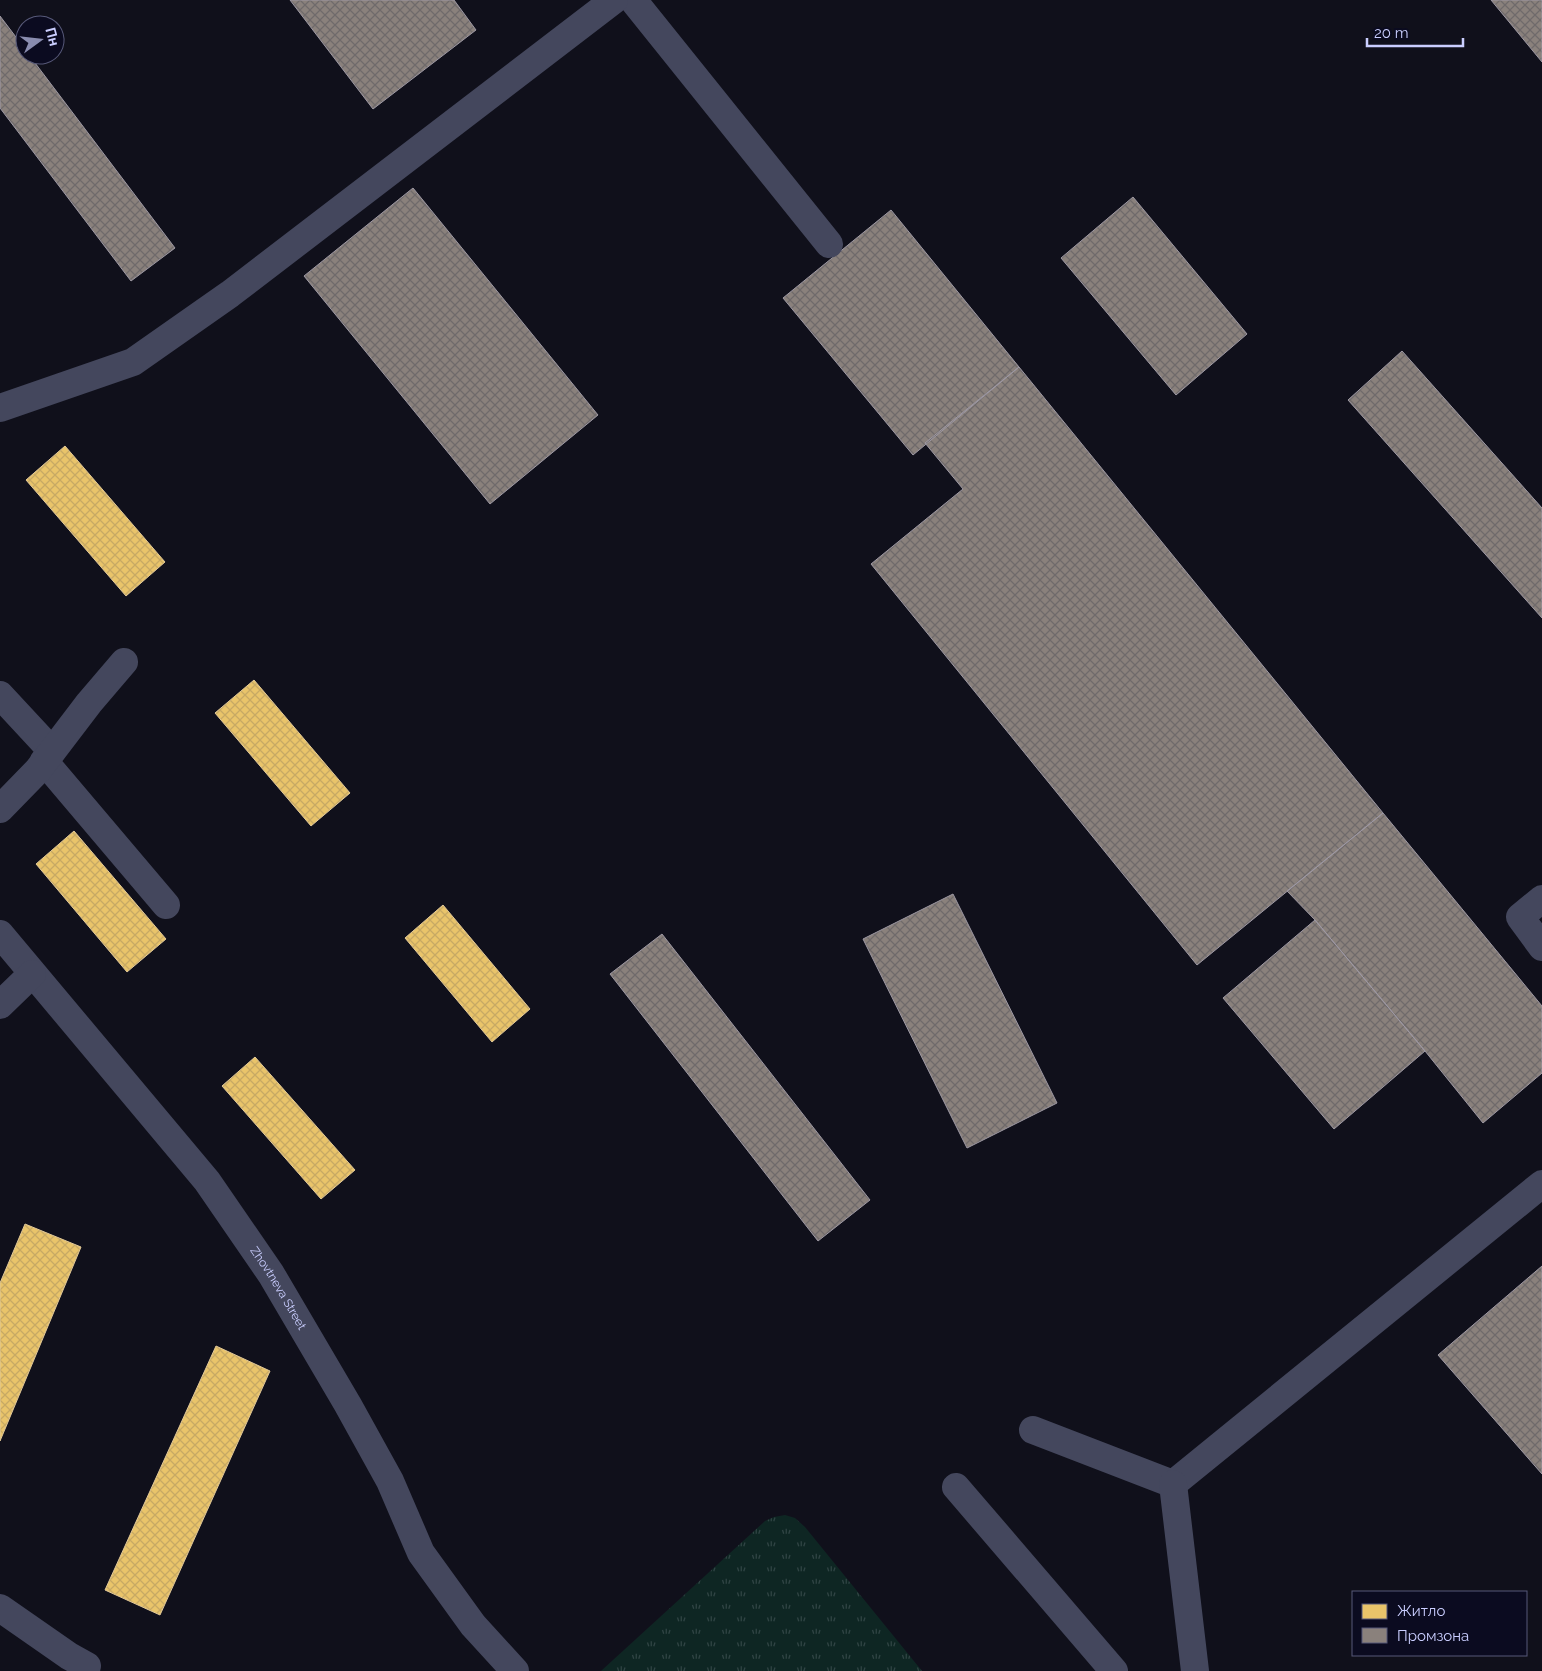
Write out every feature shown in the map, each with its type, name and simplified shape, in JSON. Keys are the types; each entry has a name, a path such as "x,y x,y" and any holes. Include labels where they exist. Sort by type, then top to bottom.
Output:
{"street":[{"path":"0,408 133,362 230,294 614,0"},
{"path":"633,0 830,244"},
{"path":"0,809 48,756 89,702 124,662"},
{"path":"0,695 166,905"},
{"path":"1542,899 1520,917 1542,947"},
{"name":"Zhovtneva Street","path":"0,934 212,1188 271,1274 348,1405 390,1481 421,1553 473,1625 515,1671"},
{"path":"0,1005 32,974"},
{"path":"1173,1484 1542,1184"},
{"path":"1033,1430 1173,1484"},
{"path":"1173,1484 1195,1671"},
{"path":"956,1487 1114,1671"},
{"path":"0,1608 69,1656 87,1666 84,1671"}],"green space":[{"path":"785,1515 795,1518 805,1527 922,1671 601,1671 765,1521"}],"building: Житло":[{"path":"65,446 165,562 126,596 26,480"},
{"path":"254,680 350,793 311,826 215,713"},
{"path":"74,831 166,939 127,972 36,864"},
{"path":"443,905 530,1009 492,1042 405,938"},
{"path":"255,1057 355,1170 321,1199 222,1086"},
{"path":"25,1224 81,1247 0,1441 0,1283"},
{"path":"216,1346 270,1371 160,1615 105,1590"}],"building: Промзона":[{"path":"290,0 454,0 476,30 373,109"},
{"path":"1491,0 1542,0 1542,62"},
{"path":"0,16 15,36 15,65 37,65 175,248 131,281 0,108"},
{"path":"413,188 598,415 490,504 304,276"},
{"path":"1133,197 1247,334 1176,395 1061,258"},
{"path":"891,210 1019,367 913,455 783,298"},
{"path":"1402,351 1542,508 1542,618 1348,400"},
{"path":"1019,367 1383,813 1197,965 871,564 963,489 925,443"},
{"path":"1383,813 1542,1006 1542,1073 1483,1123 1315,920 1287,891"},
{"path":"953,894 1057,1103 967,1148 863,939"},
{"path":"1315,920 1425,1051 1334,1129 1223,998"},
{"path":"662,934 870,1200 818,1241 610,974"},
{"path":"1542,1266 1542,1474 1438,1355"}]}
